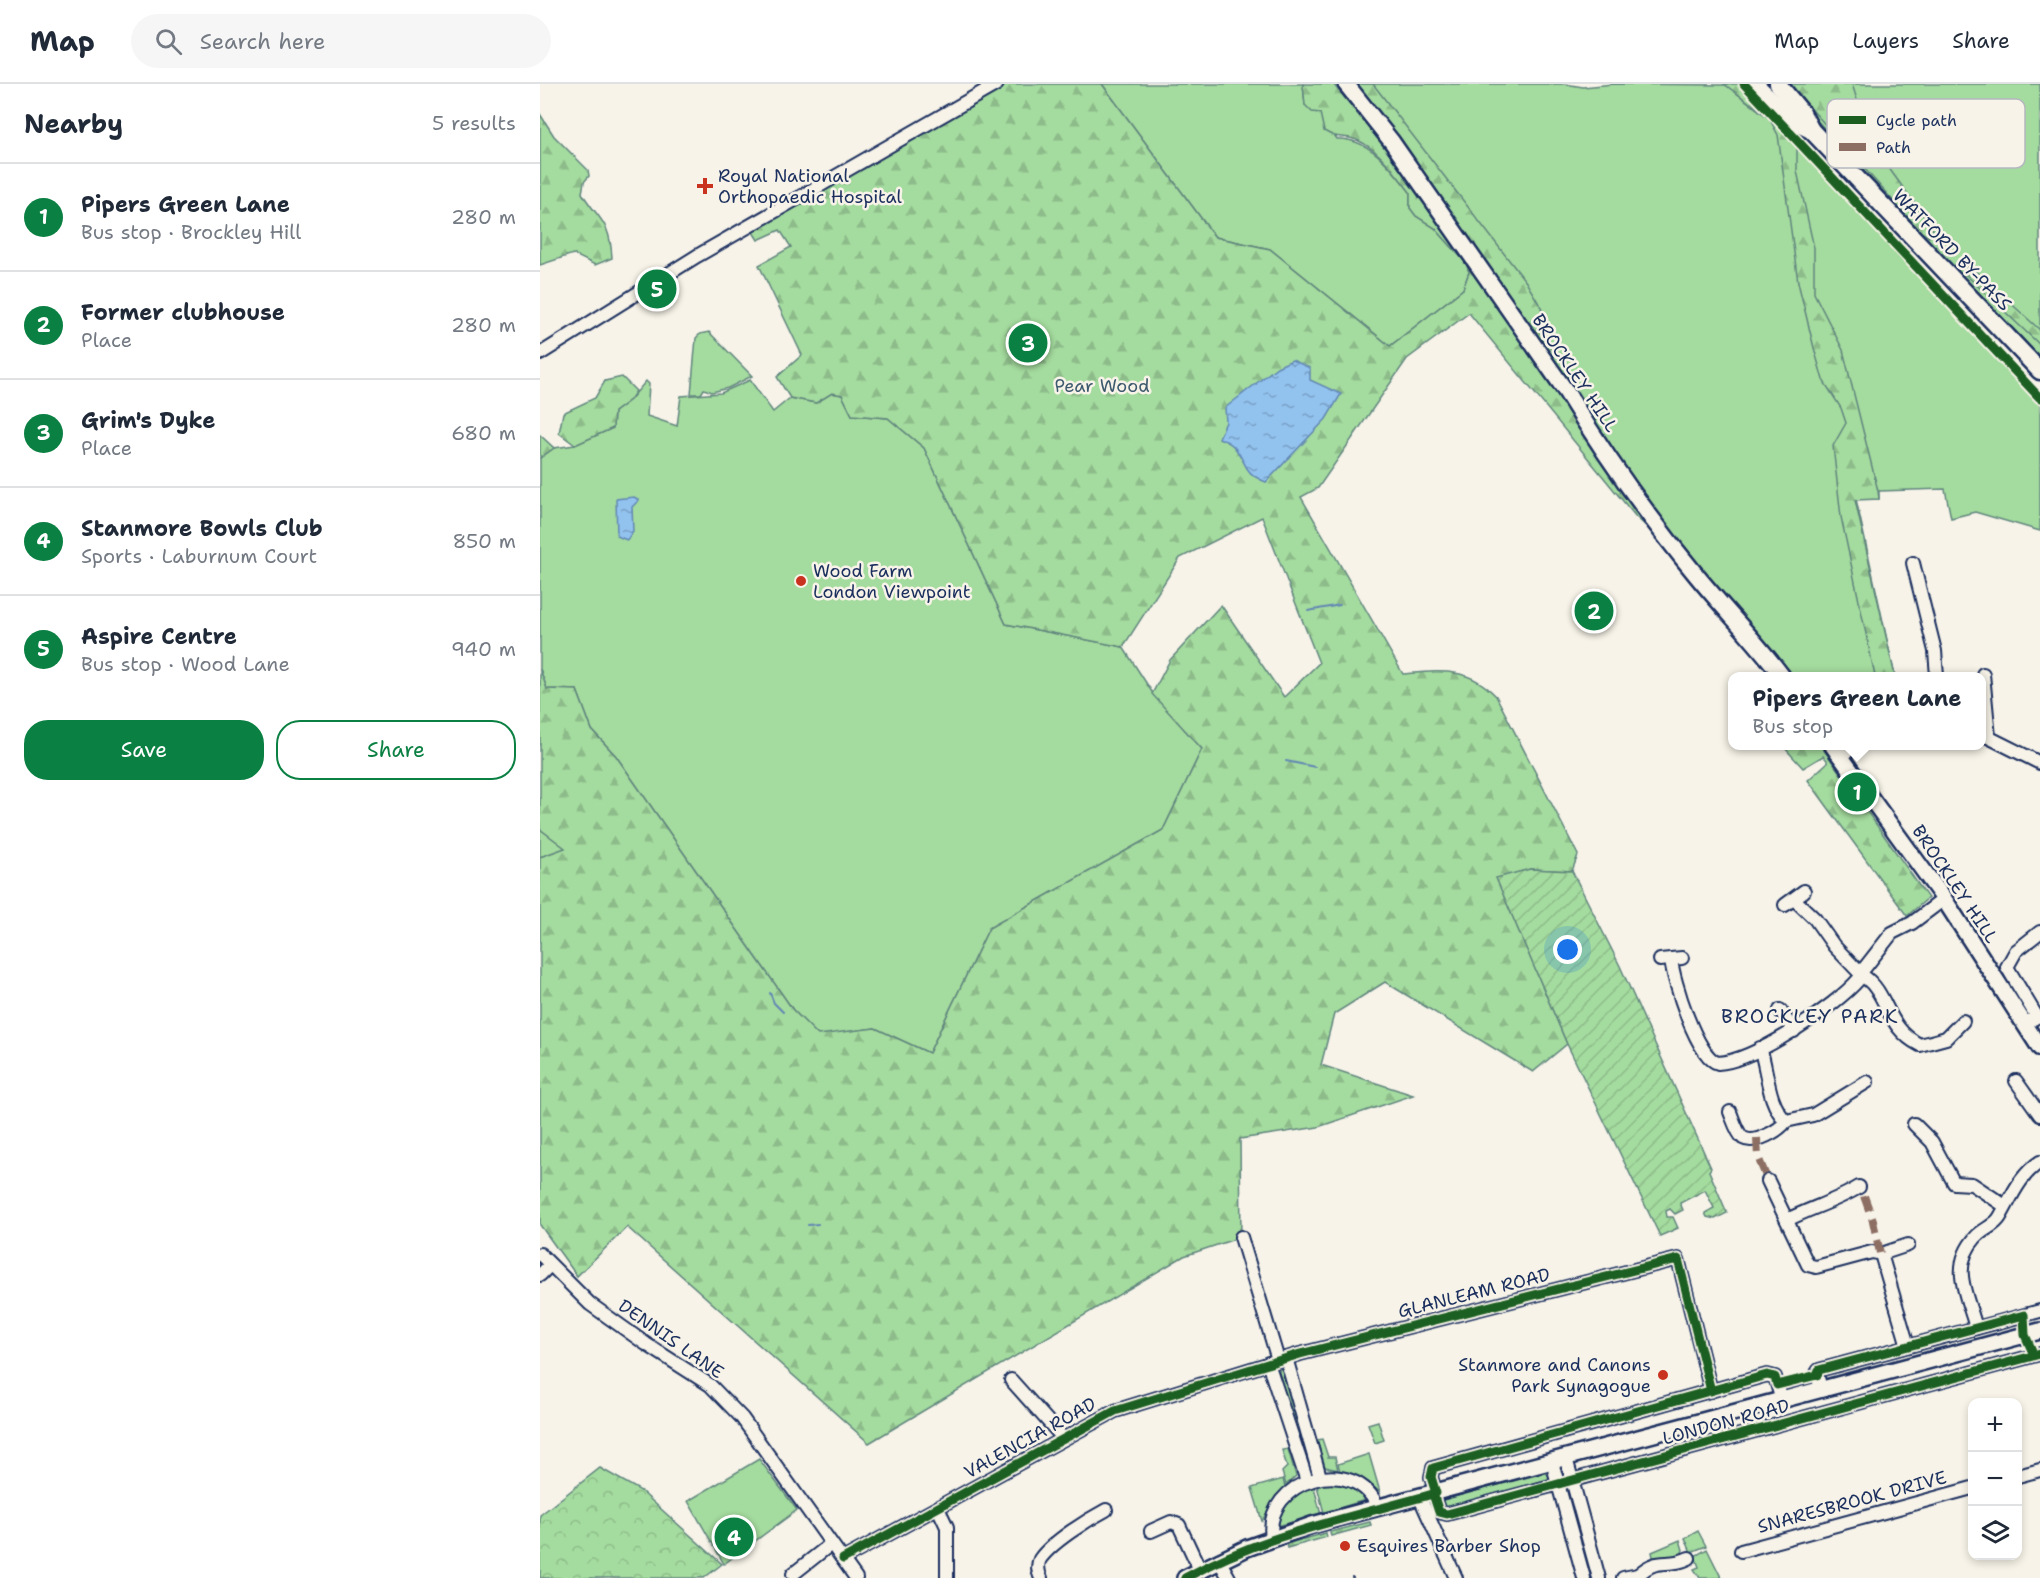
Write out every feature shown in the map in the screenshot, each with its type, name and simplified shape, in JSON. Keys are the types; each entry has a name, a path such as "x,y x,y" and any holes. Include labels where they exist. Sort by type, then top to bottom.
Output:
{"highway":[{"name":"WATFORD BY-PASS","path":"1755,84 1794,121 1811,130"},
{"name":"WATFORD BY-PASS","path":"1778,84 1802,113 1811,130 1827,147"},
{"name":"WATFORD BY-PASS","path":"1847,168 2040,371"}],"main road":[{"name":"BROCKLEY HILL","path":"1346,84 1392,142 1565,390 1591,432 1660,527 1696,575 1779,672"},
{"name":"BROCKLEY HILL","path":"1837,751 2034,1021 2040,1048"},
{"name":"LONDON ROAD","path":"1185,1578 1219,1560 1272,1538 2040,1331"}],"street":[{"path":"540,354 697,256 997,84"},
{"path":"1913,563 1935,651 1936,672"},
{"path":"1986,736 2040,763"},
{"path":"1794,898 1815,919 1834,946 1877,989 1896,1026 1920,1045 1946,1038 1963,1021"},
{"path":"1671,959 1672,977 1690,1022 1710,1061 1723,1063 1794,1031 1847,993 1863,974 1887,937 1904,924 1912,923 1944,899"},
{"path":"2034,1021 2007,968 2016,951 2040,932"},
{"path":"1780,1010 1794,1031"},
{"path":"1760,1048 1765,1061 1767,1082 1786,1121"},
{"path":"1730,1112 1741,1135 1747,1139 1757,1138 1780,1128 1786,1121 1813,1115 1867,1082"},
{"path":"2016,1089 2040,1114"},
{"path":"1914,1124 1932,1142 1954,1183 1972,1184 2005,1206"},
{"path":"1976,1328 1960,1264 1970,1245 1983,1231 1997,1221 2025,1174 2040,1162"},
{"path":"1768,1181 1806,1263 1810,1267 1872,1252 1881,1254 1908,1245"},
{"path":"1787,1220 1816,1206 1835,1201 1859,1186"},
{"path":"1241,1237 1277,1360 1307,1481"},
{"name":"DENNIS LANE","path":"540,1254 590,1304 646,1344 710,1385 742,1418 856,1578"},
{"path":"1881,1254 1890,1276 1908,1346"},
{"name":"GLANLEAM ROAD","path":"1277,1360 1678,1259 1711,1391"},
{"path":"540,1275 550,1265"},
{"path":"1821,1390 1817,1375 1819,1370 2040,1311"},
{"name":"LONDON ROAD","path":"1782,1401 1772,1375 1711,1391 1433,1468 1430,1495 1439,1512 1447,1514 2040,1354"},
{"path":"1277,1360 1320,1477"},
{"name":"VALENCIA ROAD","path":"843,1559 1114,1411 1277,1360"},
{"path":"1011,1380 1063,1438"},
{"path":"1861,1380 1867,1400"},
{"path":"1559,1460 1572,1480 1599,1578"},
{"path":"1559,1460 1558,1484 1584,1578"},
{"path":"2022,1475 2040,1470"},
{"path":"1272,1538 1271,1526 1278,1506 1289,1493 1307,1481 1320,1477 1340,1478 1356,1484 1372,1495 1378,1508"},
{"name":"SNARESBROOK DRIVE","path":"1740,1551 1968,1489"},
{"path":"1430,1495 1456,1578"},
{"path":"938,1508 947,1527 947,1578"},
{"path":"1041,1578 1038,1564 1041,1558 1068,1535 1106,1510"},
{"path":"1151,1531 1172,1522 1179,1525 1200,1570"},
{"path":"793,1574 831,1544"},
{"path":"1623,1578 1639,1576 1650,1563 1675,1563 1689,1558"},
{"path":"1219,1560 1229,1578"}],"green space":[{"name":"Pear Wood","path":"1006,84 1102,84 1215,237 1270,249 1390,346 1463,289 1469,272 1466,263 1435,228 1416,216 1410,208 1410,192 1384,160 1359,141 1334,136 1324,131 1320,113 1312,112 1305,105 1303,84 1333,84 1418,191 1458,246 1651,527 1649,529 1636,517 1469,313 1407,359 1318,488 1301,497 1403,674 1441,672 1464,675 1475,679 1496,696 1578,855 1572,871 1530,869 1497,879 1567,1044 1533,1072 1385,982 1334,1014 1321,1065 1413,1095 1318,1127 1240,1139 1241,1237 1184,1256 869,1443 627,1227 577,1276 540,1225 540,857 565,848 540,829 540,669 547,689 577,690 592,730 616,756 793,1010 818,1035 875,1028 929,1053 989,928 1163,830 1202,749 1152,694 1170,660 1221,605 1284,697 1319,663 1262,517 1180,558 1123,647 1006,624 924,448 888,418 852,415 842,395 832,393 816,403 790,398 777,377 802,355 759,265 791,247 780,230 758,240 753,232"},
{"path":"1102,84 1303,84 1305,105 1320,113 1337,139 1360,144 1379,156 1410,192 1410,208 1416,216 1435,228 1466,263 1469,272 1463,289 1390,346 1270,249 1215,237"},
{"path":"1353,84 1565,84 1583,87 1613,84 1726,85 1780,127 1820,172 2040,392 2040,531 1975,512 1951,518 1945,489 1879,491 1879,499 1856,499 1894,672 1787,672 1695,566 1651,506 1442,202"},
{"path":"1353,84 1373,84 1526,282 1541,307 1553,356 1550,358 1463,230"},
{"path":"1724,84 1738,84 1797,144 1797,171 1814,248 1814,293 1843,350 1878,491 1879,499 1855,500 1894,672 1874,672 1841,517 1833,446 1846,423 1841,408 1823,380 1814,348 1798,282 1778,135 1768,116"},
{"path":"1789,84 1852,84 1857,99 1827,99 1827,127"},
{"path":"1843,84 2040,84 2040,361 1861,168 2025,168 2025,99 1827,99"},
{"path":"1827,99 1827,131 1811,114"},
{"path":"540,114 554,136 588,170 589,176 584,182 582,193 606,228 612,258 595,265 573,254 540,265"},
{"path":"1864,168 1890,168 1933,229 1929,237 1921,232"},
{"path":"1969,265 2040,330 2040,345 1963,272"},
{"path":"709,332 752,376 728,388 712,392 704,389 701,394 691,394 696,338 700,334"},
{"path":"622,377 636,391 630,400 614,412 613,428 575,445 559,433 563,413 595,398 605,381"},
{"path":"750,380 773,412 790,398 816,403 832,393 842,395 852,415 888,418 924,448 1006,624 1123,647 1152,692 1202,749 1163,830 989,928 929,1053 875,1028 818,1036 793,1010 616,756 592,730 577,690 547,689 540,669 540,458 554,448 575,445 613,428 614,412 630,400 646,381 649,384 647,416 677,426 681,396 721,393"},
{"path":"540,435 554,448 540,458"},
{"path":"1787,750 1824,750 1928,898 1907,916 1808,780 1827,763 1827,760 1823,756 1803,768"},
{"path":"540,829 566,848 540,857"},
{"path":"1530,869 1572,871 1620,966 1711,1168 1709,1171 1727,1213 1715,1219 1707,1217 1705,1213 1714,1208 1705,1190 1680,1203 1683,1210 1675,1214 1670,1209 1666,1211 1667,1217 1673,1217 1678,1228 1660,1236 1567,1044 1496,878"},
{"path":"1280,1369 1284,1369 1311,1472 1307,1470 1278,1373"},
{"path":"1378,1421 1384,1440 1375,1443 1368,1424"},
{"path":"1322,1439 1328,1457 1335,1457 1338,1470 1325,1467 1317,1440"},
{"path":"1288,1449 1296,1476 1286,1485 1282,1472 1287,1467 1282,1450"},
{"path":"1369,1454 1380,1492 1365,1480 1340,1471 1338,1464"},
{"path":"759,1459 797,1510 724,1564 688,1501"},
{"path":"600,1468 641,1491 722,1564 704,1578 540,1578 540,1515"},
{"path":"1544,1472 1549,1475 1548,1481 1445,1511 1440,1501"},
{"path":"1283,1479 1285,1487 1276,1496 1262,1521 1252,1488"},
{"path":"1316,1482 1348,1484 1368,1499 1324,1513"},
{"path":"1314,1487 1321,1515 1277,1526 1281,1511 1289,1500 1300,1492"},
{"path":"1571,1491 1593,1572 1587,1574 1564,1493"},
{"path":"1370,1522 1371,1525 1331,1536 1330,1532"},
{"path":"1698,1531 1706,1546 1691,1552 1685,1538"},
{"path":"1326,1533 1327,1537 1287,1548 1286,1544"},
{"path":"1680,1540 1683,1550 1679,1558 1653,1557 1652,1552"},
{"path":"1707,1549 1722,1578 1700,1578 1694,1569 1699,1567 1695,1556"}],"water":[{"path":"1292,360 1310,368 1310,380 1341,394 1326,419 1266,482 1253,475 1234,447 1219,438 1226,422 1225,408 1277,367"},
{"path":"634,497 639,500 632,507 633,531 627,540 617,536 616,499"}],"waterway":[{"path":"1308,611 1340,605"},
{"path":"1286,761 1315,767"},
{"path":"770,993 774,1003 783,1012"},
{"path":"808,1225 818,1224"}],"marked path":[{"path":"1757,1138 1758,1157 1768,1181"},
{"path":"1864,1196 1873,1221 1880,1253"}],"cycle path":[{"path":"1744,84 2040,398"},
{"path":"843,1559 1115,1411 1300,1354 1678,1259 1711,1391"},
{"path":"1185,1578 1276,1538 1436,1493 1431,1477 1433,1468 1767,1375 1775,1377 1777,1385 1817,1375 1819,1370 2024,1315 2025,1335 2034,1355"},
{"path":"1433,1494 1439,1512 1447,1514 2040,1354"}],"place":[{"name":"Royal National Orthopaedic Hospital","path":"705,186"},
{"name":"Aspire Centre","path":"657,289"},
{"name":"Grim's Dyke","path":"1028,343"},
{"name":"Wood Farm London Viewpoint","path":"801,581"},
{"name":"Former clubhouse","path":"1594,611"},
{"name":"Pipers Green Lane","path":"1857,792"},
{"name":"Stanmore and Canons Park Synagogue","path":"1663,1375"},
{"name":"Stanmore Bowls Club","path":"734,1537"},
{"name":"Esquires Barber Shop","path":"1345,1546"}],"district":[{"name":"BROCKLEY PARK","path":"1810,1016"}]}
